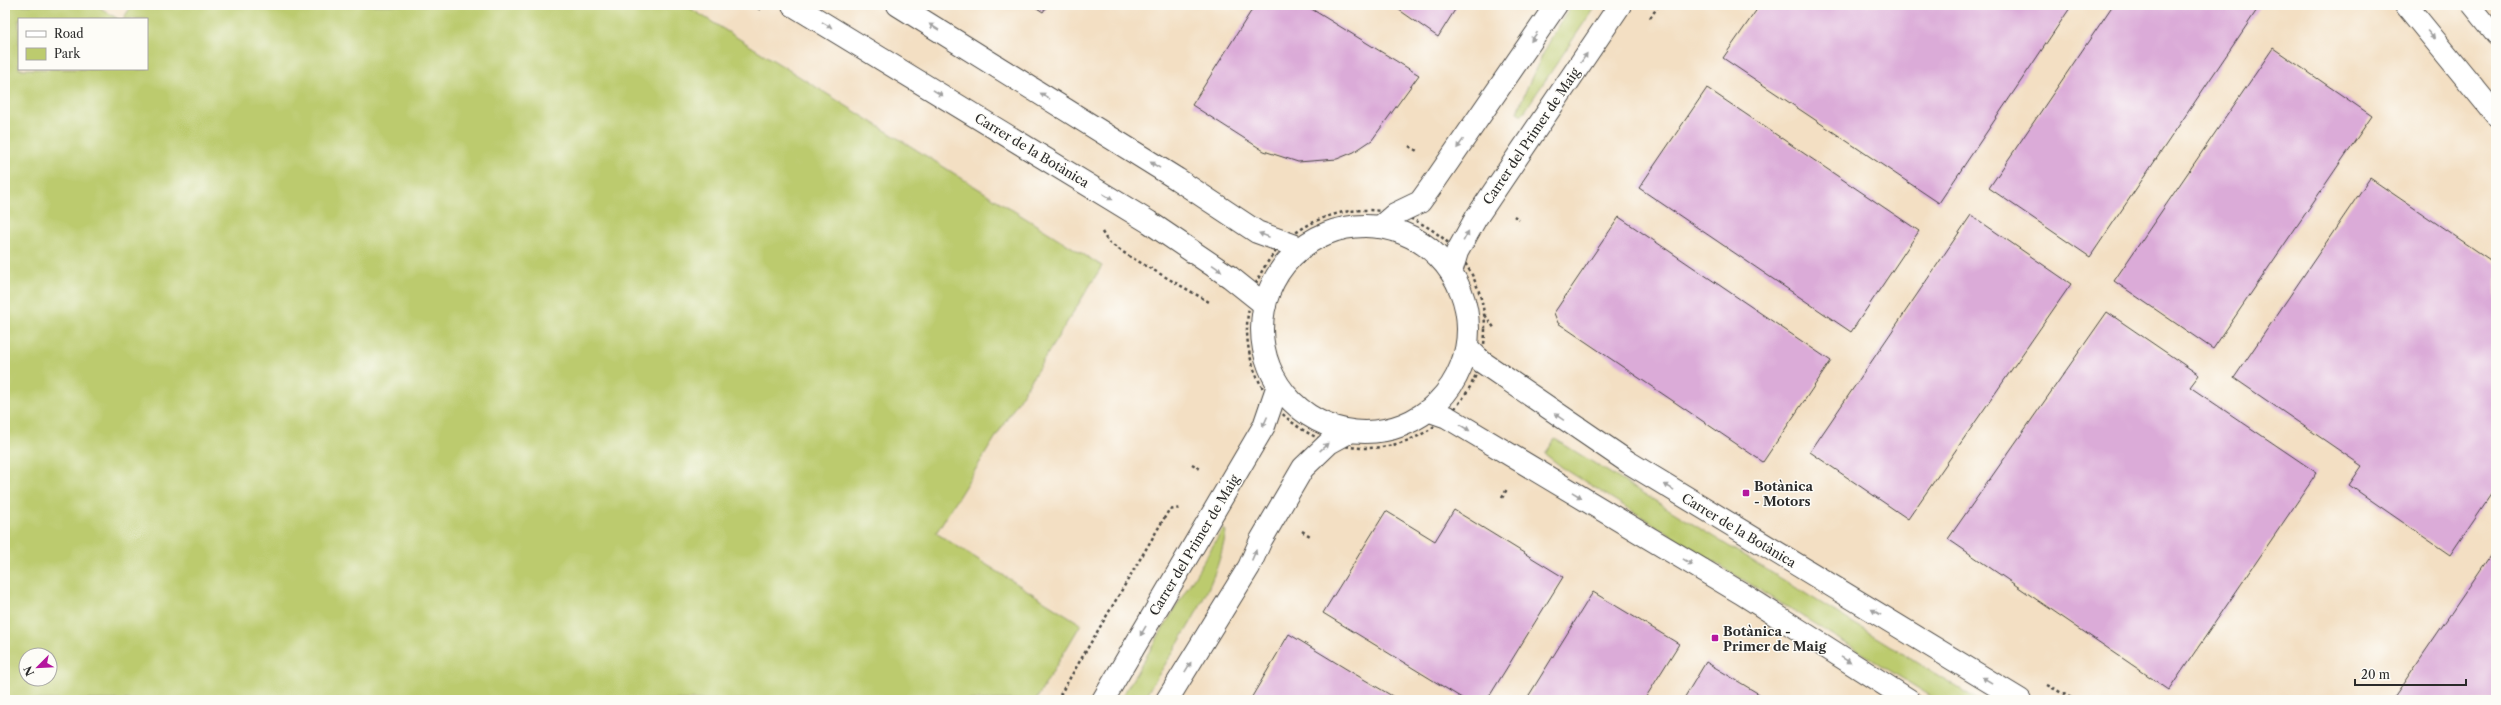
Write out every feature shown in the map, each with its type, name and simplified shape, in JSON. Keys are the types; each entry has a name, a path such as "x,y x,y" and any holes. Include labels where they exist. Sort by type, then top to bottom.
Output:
{"street":[{"name":"Carrer de la Botànica","path":"793,5 1149,222 1258,300"},
{"path":"898,5 1171,175 1257,232 1292,245 1338,230 1387,221 1420,202 1556,5"},
{"name":"Carrer del Primer de Maig","path":"1454,262 1480,211 1620,5"},
{"path":"2406,5 2496,115"},
{"path":"1387,221 1401,232 1420,242 1437,255 1454,262 1466,307 1468,327 1474,354 1462,367 1438,414"},
{"path":"1292,245 1278,274 1258,300 1265,354 1276,394 1326,425 1349,432"},
{"name":"Carrer de la Botànica","path":"1474,354 1628,462 2020,700"},
{"name":"Carrer del Primer de Maig","path":"1103,700 1193,543 1230,488 1264,426 1276,394"},
{"path":"1167,700 1249,567 1261,540 1303,468 1329,443 1349,432 1393,427 1438,414 1741,594 1909,700"}],"lane":[{"path":"2471,5 2496,36"}],"path":[{"path":"1368,210 1387,221 1416,221 1437,234 1454,262 1471,272 1483,308 1486,329 1474,354 1472,384 1438,414 1417,437 1385,447 1365,449 1329,443 1305,432 1283,415 1276,394 1255,377 1247,343 1247,325 1258,300 1265,264 1292,245 1300,229 1318,219 1344,211 1368,210"},
{"path":"1104,233 1108,242 1129,256 1215,306"},
{"path":"1241,322 1247,325"},
{"path":"1057,700 1169,510 1182,507"}],"green space":[{"path":"5,5 96,5 116,18 18,18 18,70 148,70 148,18 124,18 132,5 685,5 1102,266 936,533 1081,624 1036,700 263,700 258,697 257,700 5,700"},
{"path":"1572,5 1596,5 1522,115 1517,112 1529,84 1548,44"},
{"path":"1555,439 1978,700 1937,700 1563,468 1545,454"},
{"path":"1223,529 1226,531 1214,576 1181,640 1143,700 1120,700"}],"building":[{"path":"1032,5 1048,5 1043,12"},
{"path":"1255,5 1305,5 1419,75 1372,140 1354,152 1337,159 1298,162 1264,151 1192,105"},
{"path":"1392,5 1458,5 1438,37"},
{"path":"1760,5 2072,5 1939,203 1723,58"},
{"path":"2113,5 2259,7 2090,257 1989,188"},
{"path":"2273,48 2372,116 2213,349 2114,281"},
{"path":"1707,88 1919,231 1851,332 1639,188"},
{"path":"2370,178 2496,264 2496,487 2450,555 2349,485 2362,466 2234,378"},
{"path":"1971,215 2071,284 1908,519 1810,452"},
{"path":"1619,217 1831,361 1763,462 1558,323 1554,313"},
{"path":"2107,312 2199,375 2190,387 2317,473 2169,690 1948,539"},
{"path":"1454,510 1563,577 1487,700 1465,700 1323,613 1386,511 1435,541"},
{"path":"2496,547 2496,700 2392,700 2473,581"},
{"path":"1593,592 1679,644 1644,700 1526,700"},
{"path":"1289,634 1348,670 1399,700 1250,700"},
{"path":"1706,662 1769,700 1683,700"}],"place":[{"name":"Botànica - Motors","path":"1746,493"},
{"name":"Botànica - Primer de Maig","path":"1715,638"}]}
